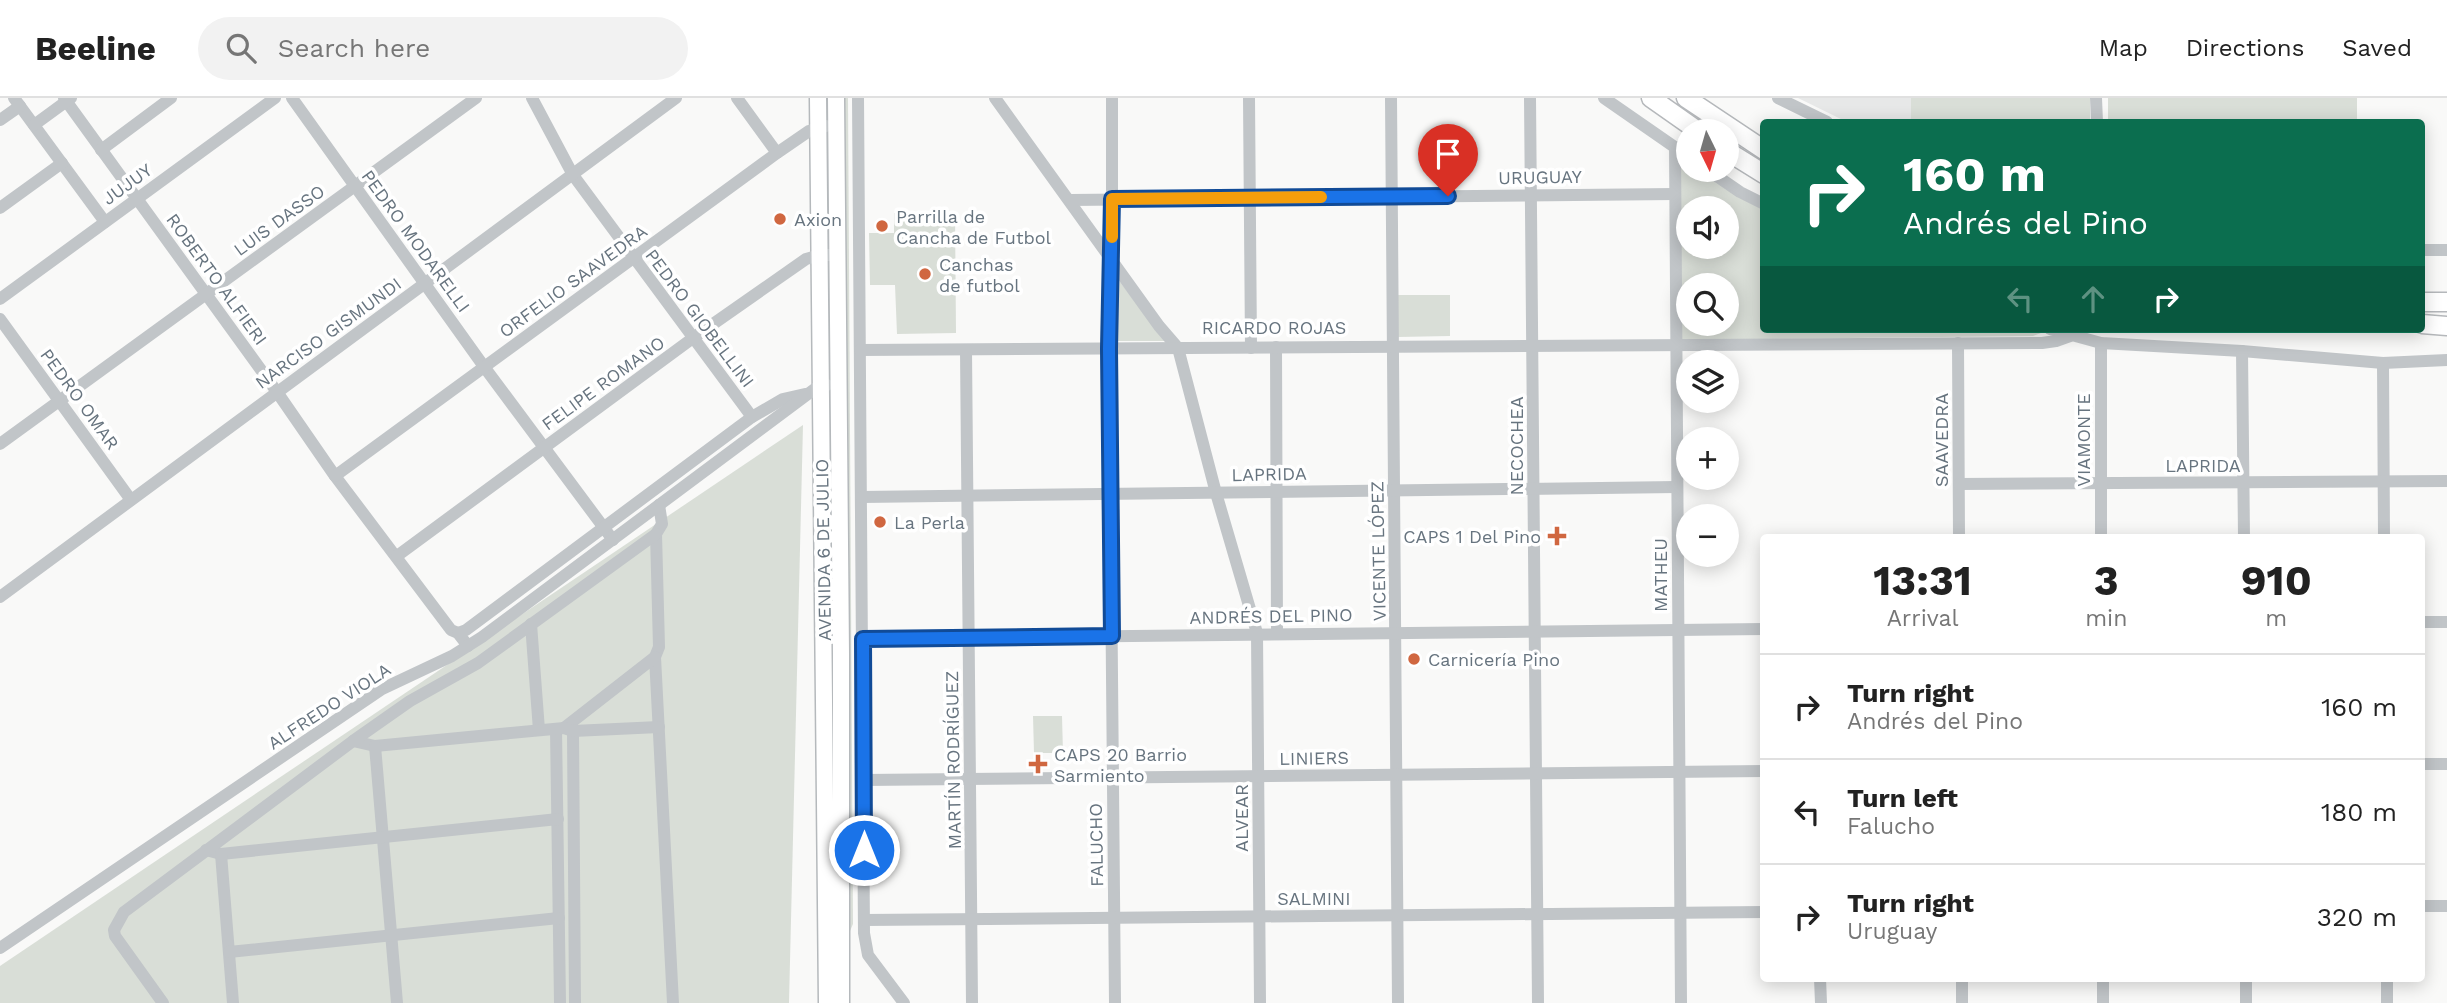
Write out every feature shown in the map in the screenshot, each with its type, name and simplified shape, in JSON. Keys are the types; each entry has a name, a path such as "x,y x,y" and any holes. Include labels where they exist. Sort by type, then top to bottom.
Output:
{"highway":[{"path":"1651,98 1681,119"},
{"path":"1686,98 1760,147"},
{"path":"1740,159 1760,172"},
{"path":"2425,302 2447,302"},
{"path":"2425,324 2447,324"}],"main road":[{"name":"AVENIDA 6 DE JULIO","path":"818,98 838,384 841,1003"},
{"name":"AVENIDA 6 DE JULIO","path":"827,1003 815,389 828,255 836,98"}],"street":[{"path":"101,150 171,98"},
{"name":"JUJUY","path":"0,299 275,98"},
{"name":"PEDRO MODARELLI","path":"292,98 485,368 613,540"},
{"name":"LUIS DASSO","path":"0,444 476,98"},
{"name":"PEDRO GIOBELLINI","path":"532,98 573,175 752,417"},
{"name":"NARCISO GISMUNDI","path":"0,597 676,98"},
{"path":"737,98 777,153"},
{"path":"858,98 865,941 868,956 904,1003"},
{"path":"995,98 1176,347"},
{"name":"FALUCHO","path":"1112,98 1109,347 1115,1003"},
{"path":"1249,98 1251,346"},
{"name":"VICENTE LÓPEZ","path":"1391,98 1398,1003"},
{"name":"NECOCHEA","path":"1530,98 1538,1003"},
{"path":"1604,98 1675,148"},
{"path":"1778,98 1821,119"},
{"path":"2096,98 2097,119"},
{"path":"34,125 67,99"},
{"name":"ROBERTO ALFIERI","path":"67,99 335,476 451,630 458,633 468,646"},
{"path":"0,120 17,102 105,222"},
{"name":"ORFELIO SAAVEDRA","path":"335,476 777,153 809,131 836,123"},
{"name":"MATHEU","path":"1675,148 1680,343 1678,427"},
{"path":"0,208 62,163"},
{"path":"1725,182 1760,202"},
{"name":"URUGUAY","path":"1070,200 1675,194"},
{"path":"2425,250 2447,250"},
{"name":"FELIPE ROMANO","path":"397,556 806,259 828,255"},
{"name":"PEDRO OMAR","path":"0,319 131,500"},
{"path":"2061,333 2101,343 2383,363 2447,360"},
{"name":"RICARDO ROJAS","path":"860,349 1958,343 2042,342 2070,336"},
{"name":"SAAVEDRA","path":"1958,343 1959,534"},
{"name":"VIAMONTE","path":"2101,343 2101,534"},
{"name":"RICARDO ROJAS","path":"1251,346 1394,345"},
{"name":"RICARDO ROJAS","path":"860,349 1109,347"},
{"name":"ALVEAR","path":"1176,347 1258,633 1260,1003"},
{"path":"1276,347 1277,634"},
{"name":"MARTÍN RODRÍGUEZ","path":"967,350 972,1003"},
{"path":"2242,351 2244,534"},
{"path":"2383,363 2384,534"},
{"path":"458,633 466,630 752,417 783,399 838,384"},
{"name":"ALFREDO VIOLA","path":"0,948 382,689 468,646 815,389"},
{"name":"LAPRIDA","path":"1959,484 2447,481"},
{"name":"LAPRIDA","path":"862,497 1676,487"},
{"name":"MATHEU","path":"1677,490 1681,1003"},
{"path":"163,1003 115,936 114,930 124,912 353,741 410,701 478,663 656,534 662,524 659,505"},
{"path":"656,534 659,647 655,657 669,1002"},
{"path":"2425,622 2447,622"},
{"path":"531,624 539,730"},
{"name":"ANDRÉS DEL PINO","path":"863,639 1760,629"},
{"path":"560,1003 558,820 565,729 655,657"},
{"path":"353,741 375,746 539,730 659,727"},
{"path":"565,729 575,1003"},
{"path":"375,746 397,1003"},
{"path":"2425,764 2447,764"},
{"name":"LINIERS","path":"864,780 1760,771"},
{"path":"206,850 221,854 558,820"},
{"path":"221,854 233,1003"},
{"path":"2425,906 2447,906"},
{"name":"SALMINI","path":"864,920 1760,912"},
{"path":"229,952 559,918"},
{"path":"1820,982 1821,1003"},
{"path":"1962,982 1962,1003"},
{"path":"2103,982 2104,1003"},
{"path":"2246,982 2246,1003"},
{"path":"2387,982 2387,1003"}],"shaded area":[{"path":"843,98 848,98 853,924 850,931"},
{"path":"1798,98 1911,98 1911,119 1841,119"},
{"path":"1911,98 2090,98 2090,119 1911,119"},
{"path":"2108,98 2357,98 2357,119 2108,119"},
{"path":"1675,147 1676,182 1728,182 1760,202 1760,333 2041,333 2033,336 1677,340 1677,336 1739,336 1739,273 1676,273 1676,259 1739,259 1739,196 1676,196 1676,244"},
{"path":"955,212 956,333 897,334 895,285 870,285 869,233 894,233 894,213"},
{"path":"1117,278 1165,341 1117,341"},
{"path":"1398,295 1450,295 1450,336 1398,337"},
{"path":"830,412 837,955 832,1003 828,413"},
{"path":"803,425 789,1003 0,1003 0,966"},
{"path":"1033,716 1062,716 1063,753 1034,753"}],"slow traffic":[{"path":"1112,237 1112,199 1321,197"}],"place":[{"name":"Axion","path":"780,219"},
{"name":"Parrilla de Cancha de Futbol","path":"882,226"},
{"name":"Canchas de futbol","path":"925,274"},
{"name":"La Perla","path":"880,522"},
{"name":"CAPS 1 Del Pino","path":"1557,536"},
{"name":"Carnicería Pino","path":"1414,659"},
{"name":"CAPS 20 Barrio Sarmiento","path":"1038,764"}],"route":[{"path":"864,850 863,639 1112,636 1109,349 1112,199 1448,196"}]}
